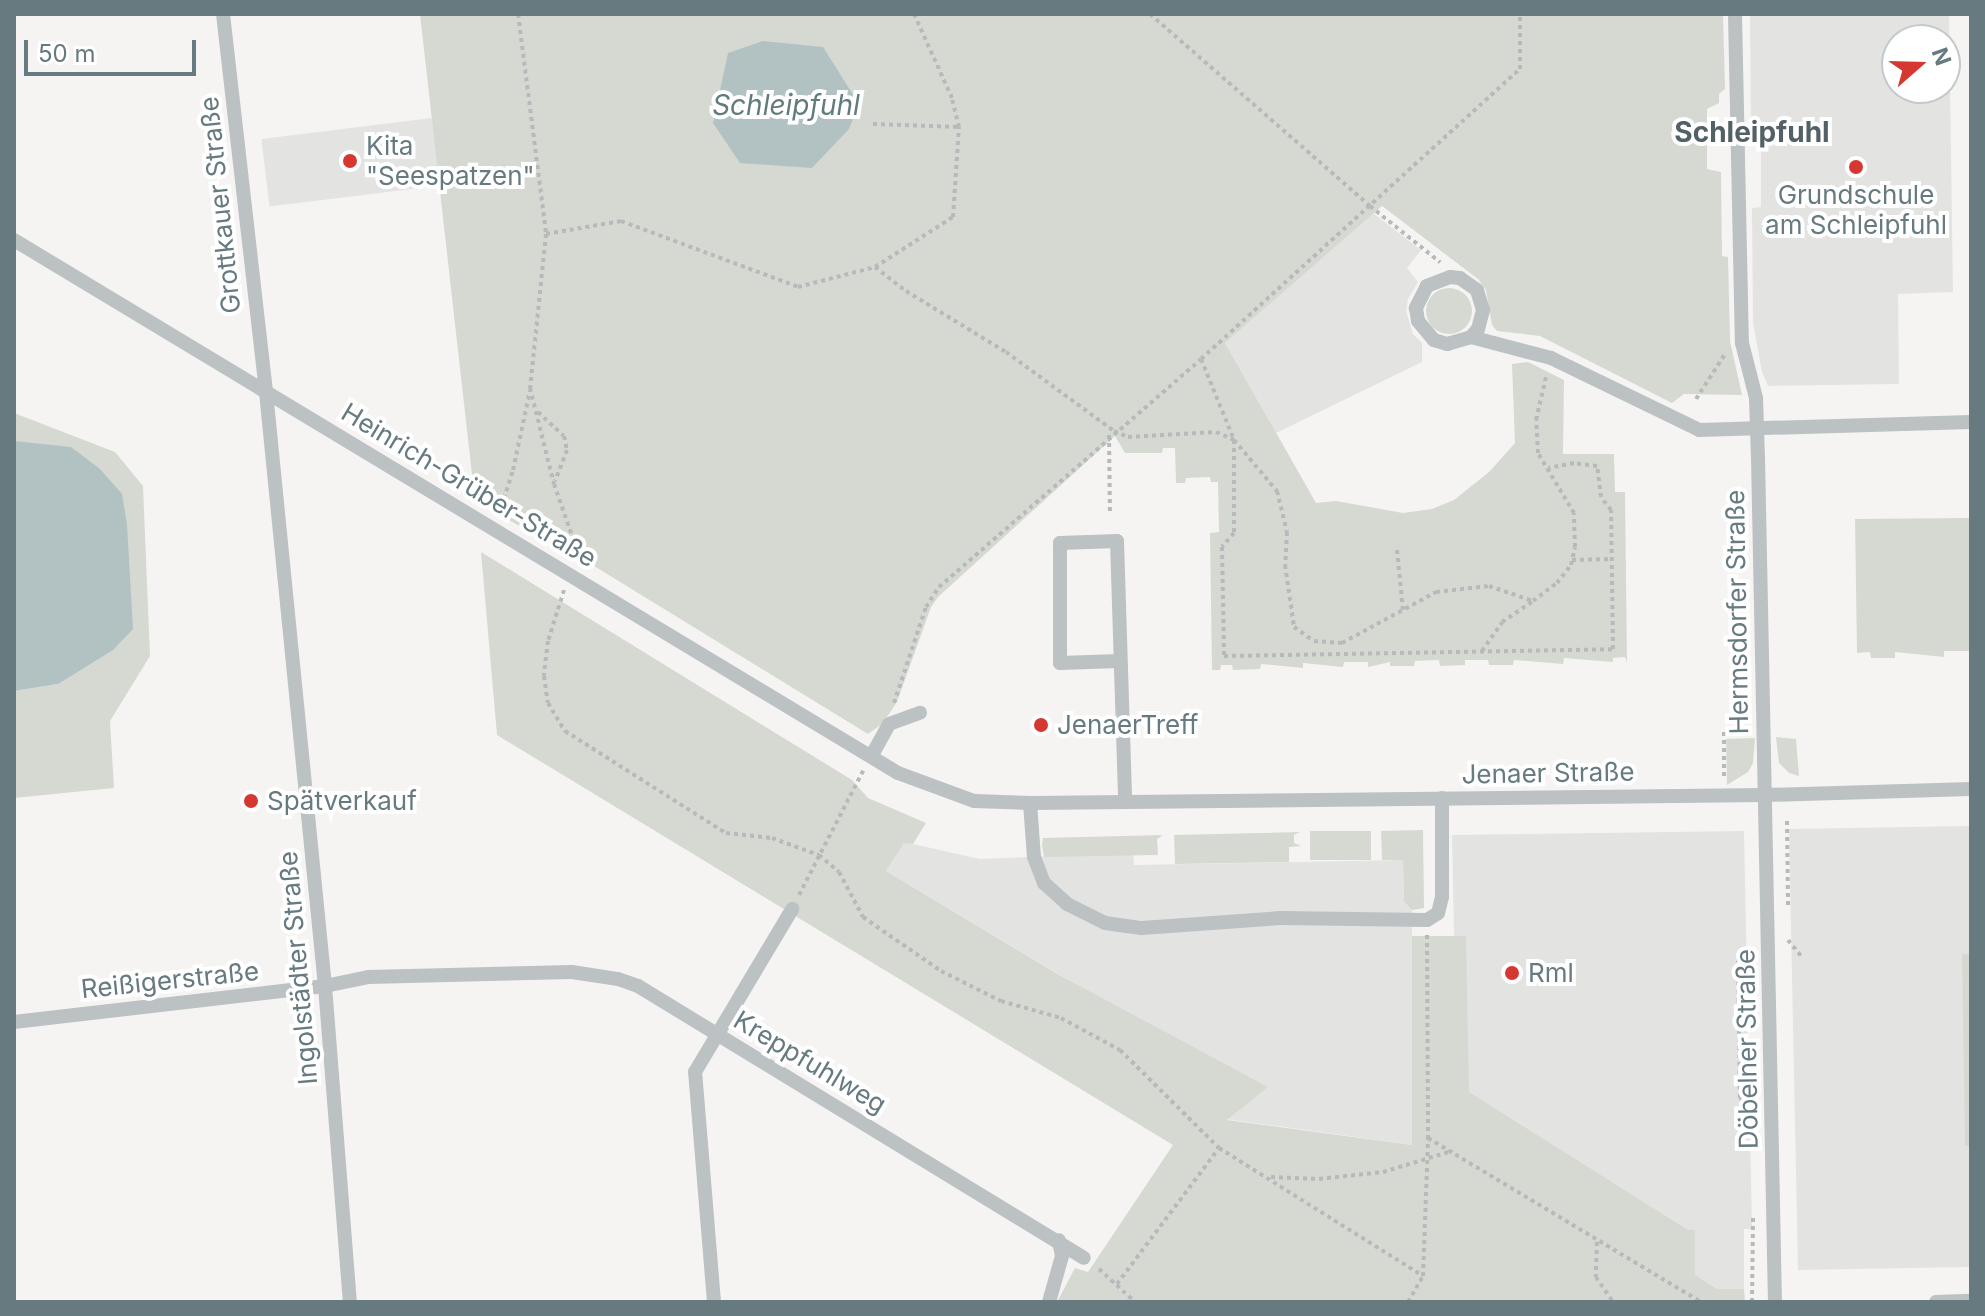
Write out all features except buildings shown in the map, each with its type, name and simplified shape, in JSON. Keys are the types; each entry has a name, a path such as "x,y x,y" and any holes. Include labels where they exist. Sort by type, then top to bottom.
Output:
{"street":[{"name":"Grottkauer Straße","path":"223,14 266,392"},
{"name":"Hermsdorfer Straße","path":"1735,14 1742,343 1756,398 1766,795"},
{"name":"Heinrich-Grüber-Straße","path":"14,240 898,773"},
{"path":"1471,337 1482,320 1482,300 1469,283 1450,277 1427,286 1416,308 1418,321 1434,340 1447,344 1471,337 1551,358 1699,430 1971,422"},
{"name":"Ingolstädter Straße","path":"266,392 325,986 350,1302"},
{"path":"1120,661 1060,663 1060,543 1117,541 1125,802"},
{"path":"872,755 889,724 920,713"},
{"name":"Jenaer Straße","path":"898,773 974,801 1030,803 1766,795 1971,789"},
{"name":"Döbelner Straße","path":"1766,795 1775,1302"},
{"path":"1030,803 1034,857 1044,883 1067,904 1105,923 1142,928 1281,918 1427,920 1438,913 1442,897 1442,798"},
{"path":"714,1302 695,1072 792,909"},
{"name":"Reißigerstraße","path":"14,1022 325,986 369,977 522,972"},
{"name":"Kreppfuhlweg","path":"522,972 572,972 618,979 638,986 1084,1258"},
{"path":"1049,1302 1062,1256 1059,1240"},
{"path":"1936,1302 1971,1301"}],"path":[{"path":"498,517 513,470 530,388 546,234 518,14"},
{"path":"546,234 621,221 798,287 875,267 953,217 959,127 952,98 914,14"},
{"path":"1150,14 1370,206 1435,255 1450,277"},
{"path":"889,724 926,607 939,587 1112,433 1201,359 1520,69 1520,14"},
{"path":"873,124 959,127"},
{"path":"875,267 906,291 1006,352 1112,433 1128,437 1216,432 1234,440"},
{"path":"1696,399 1729,347"},
{"path":"1482,651 1502,622 1557,583 1572,560 1574,513 1538,453 1536,420 1551,358"},
{"path":"1201,359 1234,440 1277,491 1287,532 1285,565 1294,627 1314,641 1342,643 1436,592 1489,586 1533,601"},
{"path":"530,388 554,484 576,547 573,561 560,553"},
{"path":"536,411 564,436 567,450 554,484"},
{"path":"1110,515 1112,433"},
{"path":"1234,440 1234,533 1222,547 1224,656 1613,649 1611,510 1601,497 1597,466 1574,463 1548,468"},
{"path":"1397,550 1403,610"},
{"path":"1572,560 1612,559"},
{"path":"570,573 546,653 544,676 548,703 555,720 565,731 726,833 772,838 819,855 839,872 863,917 941,971 1001,1001 1061,1018 1120,1050 1219,1148 1271,1177 1423,1276"},
{"path":"1329,642 1330,654"},
{"path":"792,909 872,755"},
{"path":"1787,821 1788,914"},
{"path":"1408,1302 1423,1276 1428,1138 1427,920"},
{"path":"1788,930 1788,943 1802,957"},
{"path":"1752,944 1738,958 1740,1098 1754,1113 1754,1124"},
{"path":"1428,1138 1701,1302"},
{"path":"1117,1284 1219,1148"},
{"path":"1271,1177 1319,1179 1383,1172 1449,1152"},
{"path":"1597,1242 1596,1277 1613,1302"},
{"path":"1084,1258 1135,1302"}],"shaded area":[{"path":"420,14 1723,14 1725,89 1719,94 1719,103 1707,109 1707,169 1721,172 1722,256 1728,257 1730,341 1742,395 1684,394 1672,403 1540,336 1497,331 1492,325 1486,290 1478,279 1382,206 1225,343 1316,503 1336,501 1403,513 1432,509 1454,500 1489,472 1515,443 1512,364 1528,362 1564,380 1563,454 1614,454 1615,492 1625,492 1627,662 1625,657 1613,658 1613,662 1564,658 1563,664 1514,660 1513,665 1489,665 1488,660 1465,660 1465,665 1440,666 1439,660 1415,661 1414,666 1390,666 1390,662 1368,667 1368,662 1344,662 1343,667 1303,663 1303,668 1261,664 1260,669 1233,670 1232,665 1221,665 1220,670 1212,670 1210,533 1219,532 1218,482 1211,482 1210,477 1186,478 1185,483 1176,483 1175,448 1163,448 1162,453 1125,453 1115,436 938,597 931,607 897,702 882,724 868,734 568,550 569,554 475,501"},
{"name":"Grundschule am Schleipfuhl","path":"1750,14 1949,14 1949,24 1881,24 1881,104 1950,104 1953,292 1898,294 1899,384 1768,386 1762,372 1753,323 1752,208 1761,207 1761,126 1751,124"},
{"name":"Kita \"Seespatzen\"","path":"432,118 440,185 270,206 261,139"},
{"path":"1373,213 1421,250 1407,268 1418,282 1408,299 1406,311 1413,334 1422,343 1422,362 1276,433 1225,343"},
{"path":"1449,288 1465,295 1472,311 1465,327 1449,334 1433,327 1426,311 1433,295"},
{"path":"14,413 115,452 143,486 150,656 110,721 114,788 14,798 14,691 58,684 14,474"},
{"path":"1971,518 1971,656 1969,651 1944,651 1944,657 1895,652 1895,658 1871,658 1870,652 1857,653 1855,519"},
{"path":"481,552 852,780 868,798 926,823 913,844 904,843 886,871 1061,976 1268,1087 1227,1120 1412,1145 1412,936 1466,936 1469,1092 1688,1230 1695,1230 1695,1275 1717,1289 1744,1289 1745,1302 1057,1302 1075,1268 1088,1272 1173,1145 497,735"},
{"path":"1776,737 1796,739 1799,776 1789,773 1779,763"},
{"path":"1755,738 1753,763 1748,772 1727,785 1726,739"},
{"path":"1969,813 1971,1267 1798,1270 1789,829 1969,826"},
{"path":"1423,830 1424,908 1412,910 1404,902 1403,860 1382,860 1381,831"},
{"path":"1310,831 1371,831 1371,860 1310,860"},
{"path":"1744,831 1752,1229 1744,1229 1744,1289 1717,1289 1458,1126 1452,835"},
{"path":"1300,832 1294,835 1294,843 1301,846 1289,847 1289,862 1175,864 1174,835"},
{"path":"1163,835 1157,839 1158,855 1044,857 1042,845 1043,838"},
{"path":"904,842 980,859 1133,853 1134,865 1403,860 1404,902 1412,910 1413,1145 1226,1119 1268,1087 1130,1017 886,871"},
{"path":"1962,954 1971,954 1971,1146 1965,1146"}],"water":[{"name":"Schleipfuhl","path":"763,41 823,47 859,104 849,129 812,168 740,163 713,123 728,53"},
{"path":"14,441 71,447 100,469 122,494 127,524 133,629 113,650 58,684 14,691"}],"place":[{"name":"Kita \"Seespatzen\"","path":"350,161"},
{"name":"Grundschule am Schleipfuhl","path":"1856,167"},
{"name":"JenaerTreff","path":"1041,725"},
{"name":"Spätverkauf","path":"251,801"},
{"name":"Rml","path":"1512,973"}],"district":[{"name":"Schleipfuhl","path":"1752,132"}]}
